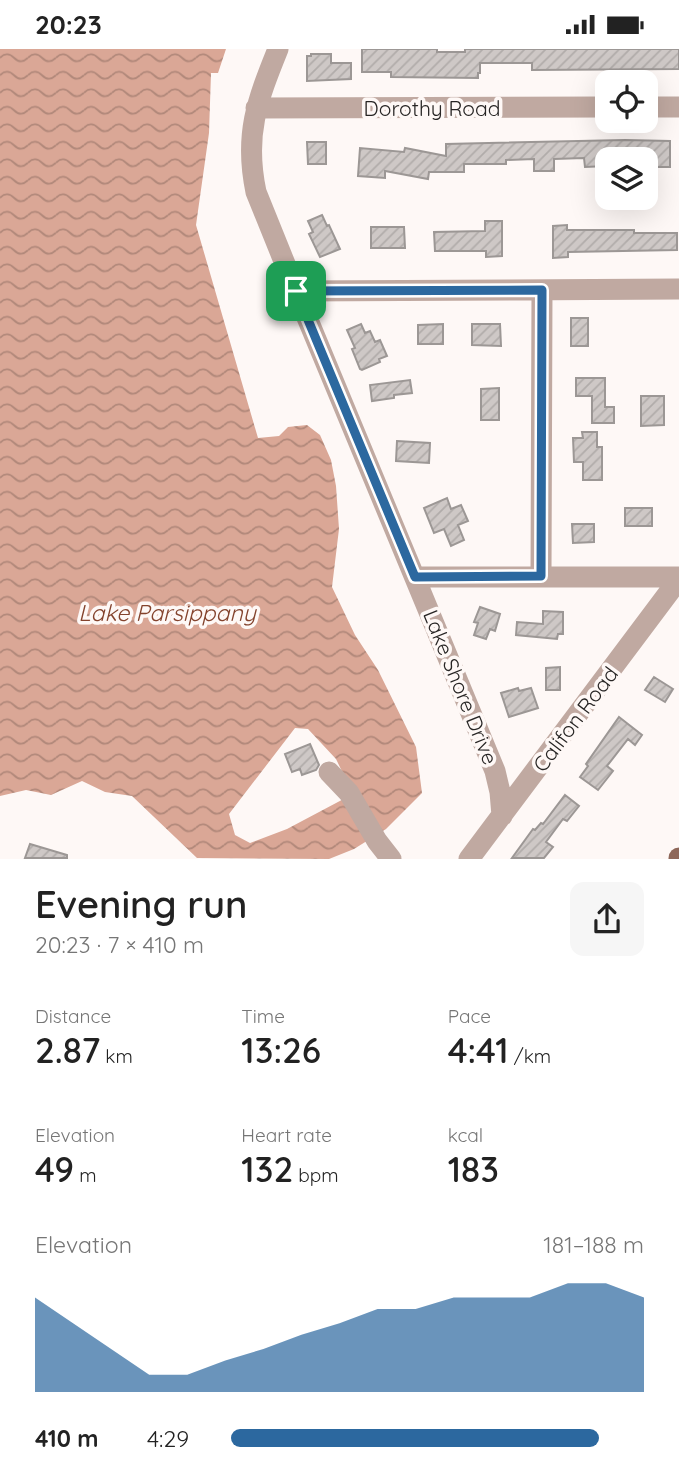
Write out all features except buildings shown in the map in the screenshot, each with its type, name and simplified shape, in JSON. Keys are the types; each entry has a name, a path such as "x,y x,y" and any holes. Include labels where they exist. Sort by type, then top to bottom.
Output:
{"street":[{"name":"Lake Shore Drive","path":"278,49 256,108 251,149 256,192 495,771 502,816"},
{"name":"Dorothy Road","path":"256,108 595,107"},
{"path":"658,107 679,107"},
{"path":"296,291 679,289"},
{"path":"541,576 542,290"},
{"path":"415,577 679,578"},
{"name":"Califon Road","path":"470,859 679,578"},
{"path":"329,772 349,793 377,841 391,859"}],"water":[{"name":"Lake Parsippany","path":"0,49 226,49 218,73 211,73 209,133 196,225 258,438 279,436 288,427 307,425 320,435 331,460 339,529 332,587 355,635 378,670 416,747 422,793 386,829 354,849 329,859 197,858 132,796 105,792 82,781 51,795 26,790 0,796","holes":["295,728 308,729 336,759 353,794 287,829 250,843 235,835 229,814"]}],"route":[{"path":"542,290 541,576 415,577 296,291 542,290"}]}
